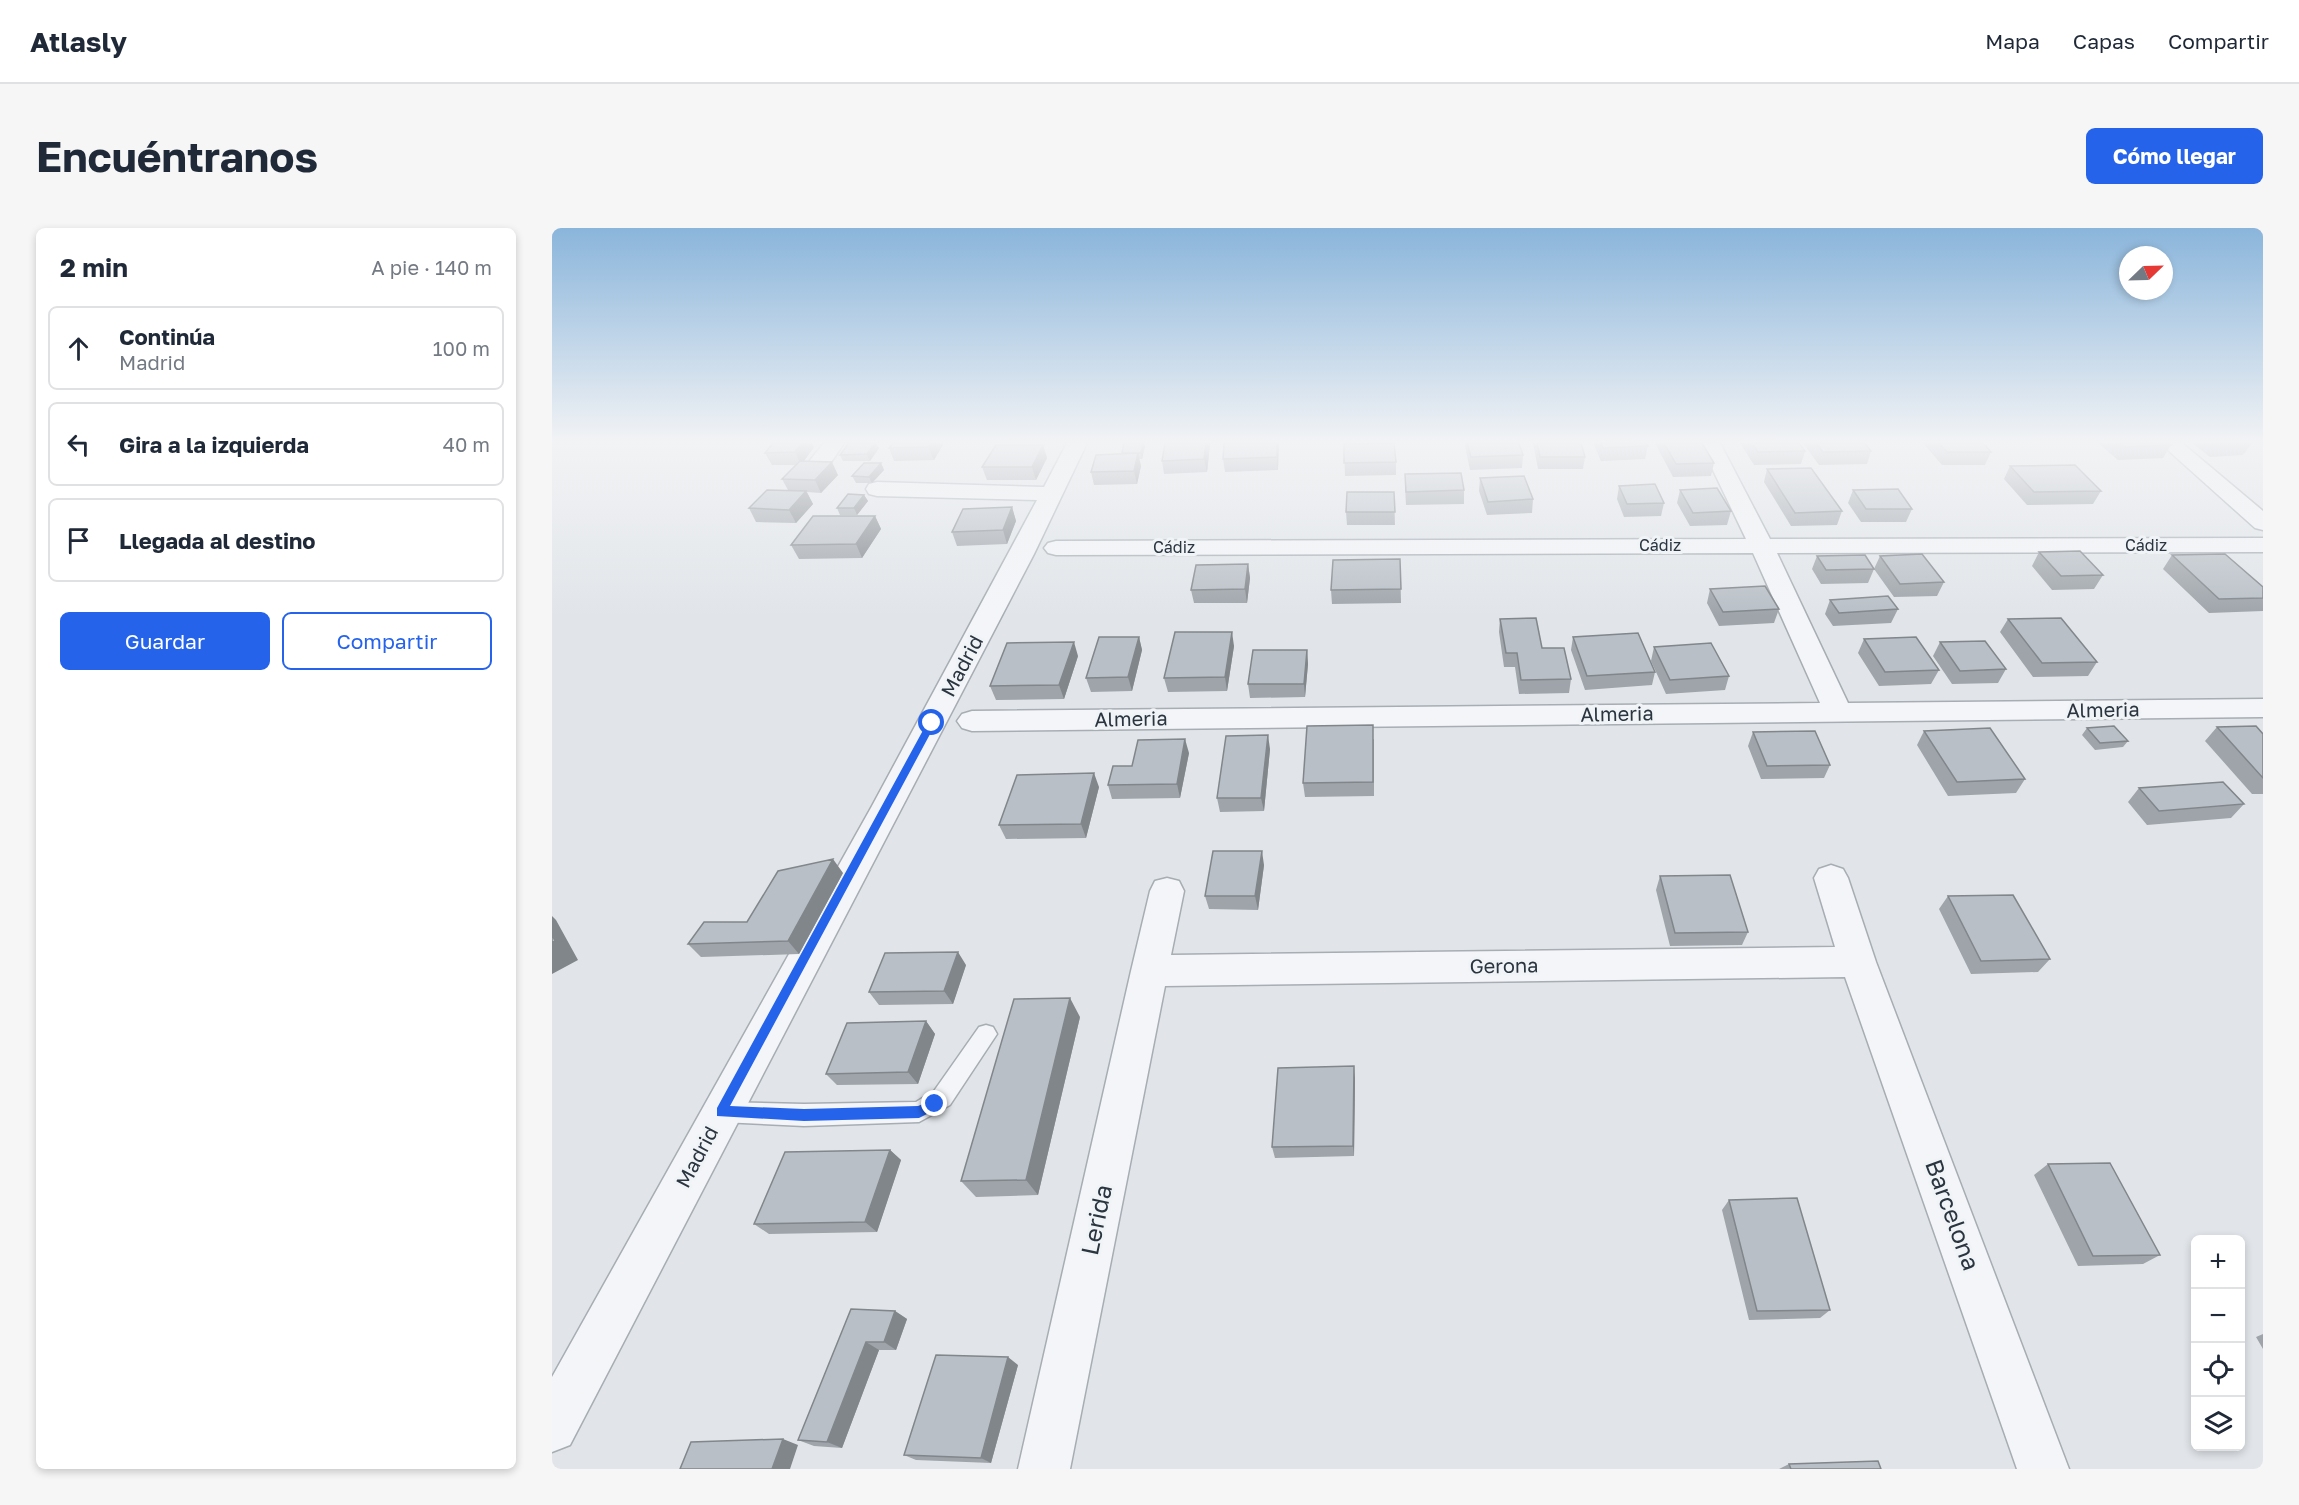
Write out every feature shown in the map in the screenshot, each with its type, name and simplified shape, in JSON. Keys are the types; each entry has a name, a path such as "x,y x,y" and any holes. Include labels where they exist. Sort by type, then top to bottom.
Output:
{"street":[{"name":"Madrid","path":"552,1427 888,806 1022,554 1048,501"},
{"path":"1739,501 1838,712"},
{"path":"2237,501 2263,523"},
{"name":"Cádiz","path":"1056,548 1761,544 2263,545"},
{"name":"Almeria","path":"972,720 2263,708"},
{"name":"Barcelona","path":"1831,878 1858,962 2043,1469"},
{"name":"Lerida","path":"1044,1469 1167,891"},
{"name":"Gerona","path":"1149,971 1858,962"}],"lane":[{"path":"721,1112 804,1115 919,1112 942,1098 986,1034"}],"building":[{"path":"756,501 797,501 789,510 749,508"},
{"path":"843,501 859,501 854,508 837,508"},
{"path":"1347,501 1394,501 1395,512 1346,512"},
{"path":"1626,501 1663,501 1664,503 1627,504"},
{"path":"1686,501 1725,501 1731,511 1693,513"},
{"path":"1787,501 1835,501 1842,511 1795,513"},
{"path":"1860,501 1906,501 1912,509 1866,509"},
{"path":"1012,507 1003,530 952,532 963,509"},
{"path":"813,516 875,516 856,544 791,545"},
{"path":"2080,551 2103,575 2061,576 2039,552"},
{"path":"1922,554 1944,582 1900,584 1880,556"},
{"path":"2225,554 2263,587 2263,598 2219,599 2172,555"},
{"path":"1865,555 1874,569 1826,570 1817,556"},
{"path":"1400,559 1401,589 1331,590 1333,560"},
{"path":"1248,564 1245,589 1191,590 1196,565"},
{"path":"1765,586 1779,609 1723,612 1710,589"},
{"path":"1888,596 1898,609 1839,613 1830,600"},
{"path":"1536,618 1542,648 1564,648 1571,679 1521,680 1517,653 1506,653 1500,619"},
{"path":"2061,618 2097,662 2042,663 2008,619"},
{"path":"1175,632 1232,632 1225,677 1164,678"},
{"path":"1638,633 1655,672 1587,676 1573,637"},
{"path":"1099,637 1139,637 1128,677 1086,678"},
{"path":"1916,637 1939,670 1885,672 1864,639"},
{"path":"1985,641 2006,669 1960,671 1940,642"},
{"path":"1074,642 1059,685 990,686 1007,643"},
{"path":"1711,643 1729,676 1670,680 1654,647"},
{"path":"1253,650 1307,650 1304,684 1248,684"},
{"path":"1373,725 1373,782 1303,783 1307,726"},
{"path":"2114,726 2128,741 2100,743 2087,728"},
{"path":"2256,726 2263,734 2263,778 2217,727"},
{"path":"1990,728 2025,779 1957,782 1924,731"},
{"path":"1815,731 1830,765 1767,766 1753,732"},
{"path":"1268,735 1261,798 1217,798 1226,736"},
{"path":"1185,739 1177,784 1108,785 1113,766 1132,766 1138,740"},
{"path":"1094,773 1081,824 999,825 1017,775"},
{"path":"2223,782 2244,804 2159,811 2139,788"},
{"path":"1213,851 1262,851 1255,896 1205,896"},
{"path":"833,859 788,941 688,944 704,922 747,922 778,871"},
{"path":"1730,875 1748,932 1675,933 1660,876"},
{"path":"2013,895 2050,959 1981,961 1948,896"},
{"path":"958,952 944,991 869,992 885,953"},
{"path":"1070,998 1026,1180 961,1181 1014,999"},
{"path":"926,1021 908,1072 826,1074 847,1023"},
{"path":"1354,1066 1353,1146 1272,1147 1278,1068"},
{"path":"890,1150 865,1222 754,1224 785,1152"},
{"path":"2110,1163 2160,1255 2093,1256 2048,1164"},
{"path":"1797,1198 1830,1310 1757,1311 1729,1200"},
{"path":"851,1309 895,1311 884,1342 866,1342 827,1442 798,1440"},
{"path":"936,1355 1008,1357 981,1458 904,1455"},
{"path":"783,1439 772,1469 680,1469 691,1442"},
{"path":"1878,1461 1881,1469 1791,1469 1789,1464"}],"route":[{"path":"932,723 721,1112 804,1115 919,1112 935,1104"}]}
